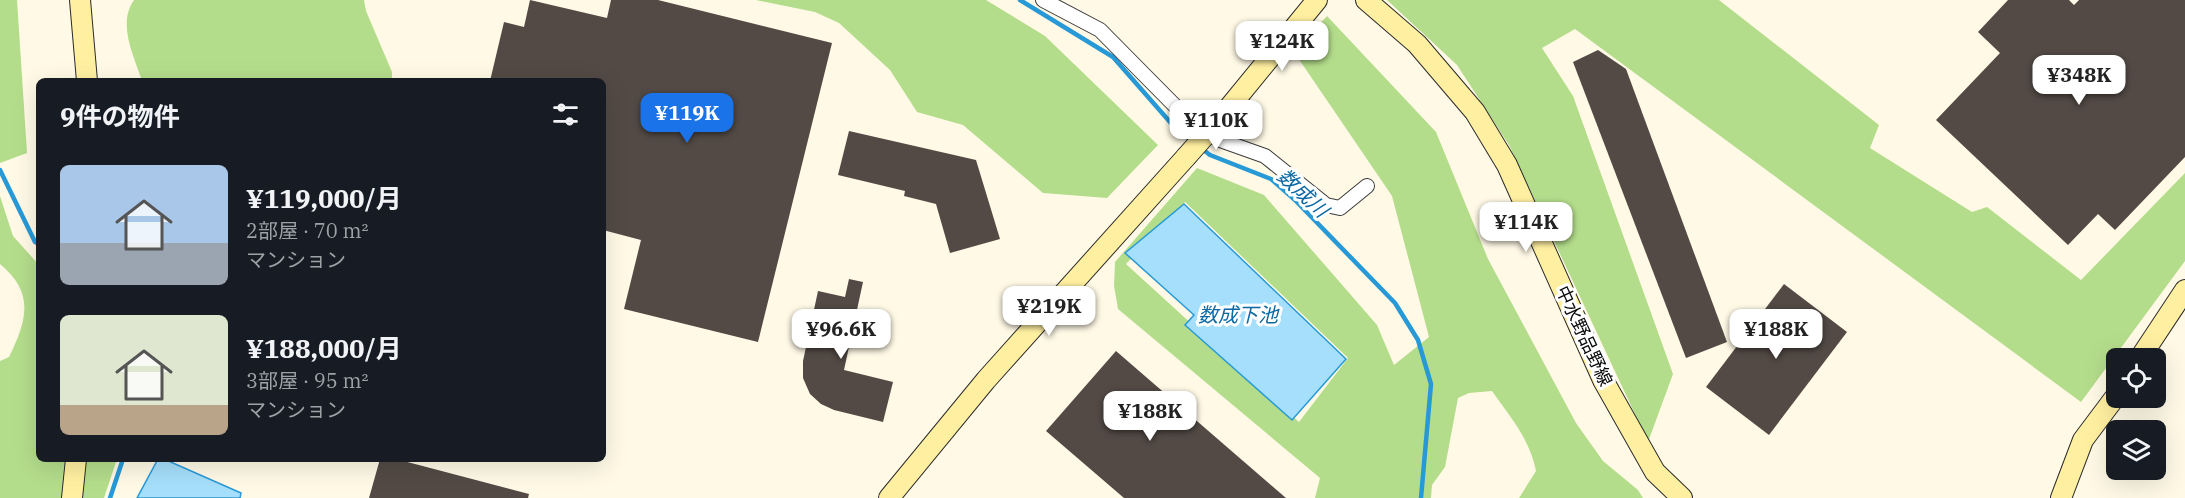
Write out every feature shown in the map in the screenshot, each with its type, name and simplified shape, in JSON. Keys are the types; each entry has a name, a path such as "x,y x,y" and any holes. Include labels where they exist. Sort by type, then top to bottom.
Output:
{"street":[{"path":"80,0 87,78"},
{"path":"1043,0 1100,30 1186,117 1220,140 1265,156 1326,205 1340,208 1367,186"},
{"path":"889,498 986,380 1218,121 1317,0"},
{"name":"中水野品野線","path":"1366,0 1417,44 1475,112 1507,165 1603,380 1655,472 1682,498"},
{"path":"2147,348 2185,290"},
{"path":"2061,498 2083,440 2107,408"},
{"path":"72,498 76,462"}],"green space":[{"path":"0,0 17,0 27,153 0,163"},
{"path":"134,0 364,0 366,11 392,72 392,78 141,78 131,51 127,30 129,9"},
{"path":"756,0 986,0 1045,36 1158,145 1107,198 1043,193 963,125 917,112 890,70 839,23 815,12"},
{"path":"1387,0 1719,0 1879,125 1870,148 1972,212 1987,207 2081,280 2185,173 2185,261 2121,348 2106,348 2106,368 2081,402 1575,29 1542,48 1573,96 1673,374 1648,442 1509,145 1457,65"},
{"path":"1327,16 1436,132 1488,259 1576,423 1603,461 1638,490 1643,498 1519,498 1536,471 1533,459 1518,429 1492,391 1469,393 1458,398 1445,467 1432,485 1431,498 1315,498 1320,478 1118,309 1114,286 1115,262 1197,168 1264,195 1377,325 1394,365 1429,337 1392,196 1294,52","holes":["1185,202 1348,358 1299,422 1126,264"]},
{"path":"0,196 13,236 36,262 36,462 116,462 104,498 0,498 0,361 9,357 15,344 24,308 19,286 0,264"}],"water":[{"name":"数成下池","path":"1184,204 1346,359 1292,420 1185,325 1194,315 1125,253"},
{"path":"156,462 171,462 241,493 240,498 137,498"}],"building":[{"path":"530,0 607,18 611,0 658,0 832,43 758,342 624,309 641,240 606,231 606,78 491,78 504,22 524,27"},
{"path":"2008,0 2069,0 2074,5 2079,0 2185,0 2185,157 2115,230 2098,214 2068,245 1936,120 2000,53 1978,32"},
{"path":"1598,50 1626,69 1727,342 1686,358 1573,62"},
{"path":"849,131 976,160 1000,239 950,253 936,204 904,196 905,191 838,175"},
{"path":"849,279 863,282 844,370 893,382 883,422 834,410 821,404 810,394 803,378 803,361 818,291 845,297"},
{"path":"1784,284 1847,332 1769,435 1706,387"},
{"path":"1116,351 1286,498 1124,498 1046,431"},
{"path":"379,462 407,462 529,494 528,498 369,498"}],"waterway":[{"name":"数成川","path":"1020,0 1113,57 1177,130 1192,141"},
{"name":"数成川","path":"1201,148 1210,155 1271,179 1295,200 1395,303 1418,340 1431,384 1421,498"},
{"path":"0,170 36,242"},
{"path":"110,498 122,462"}]}
